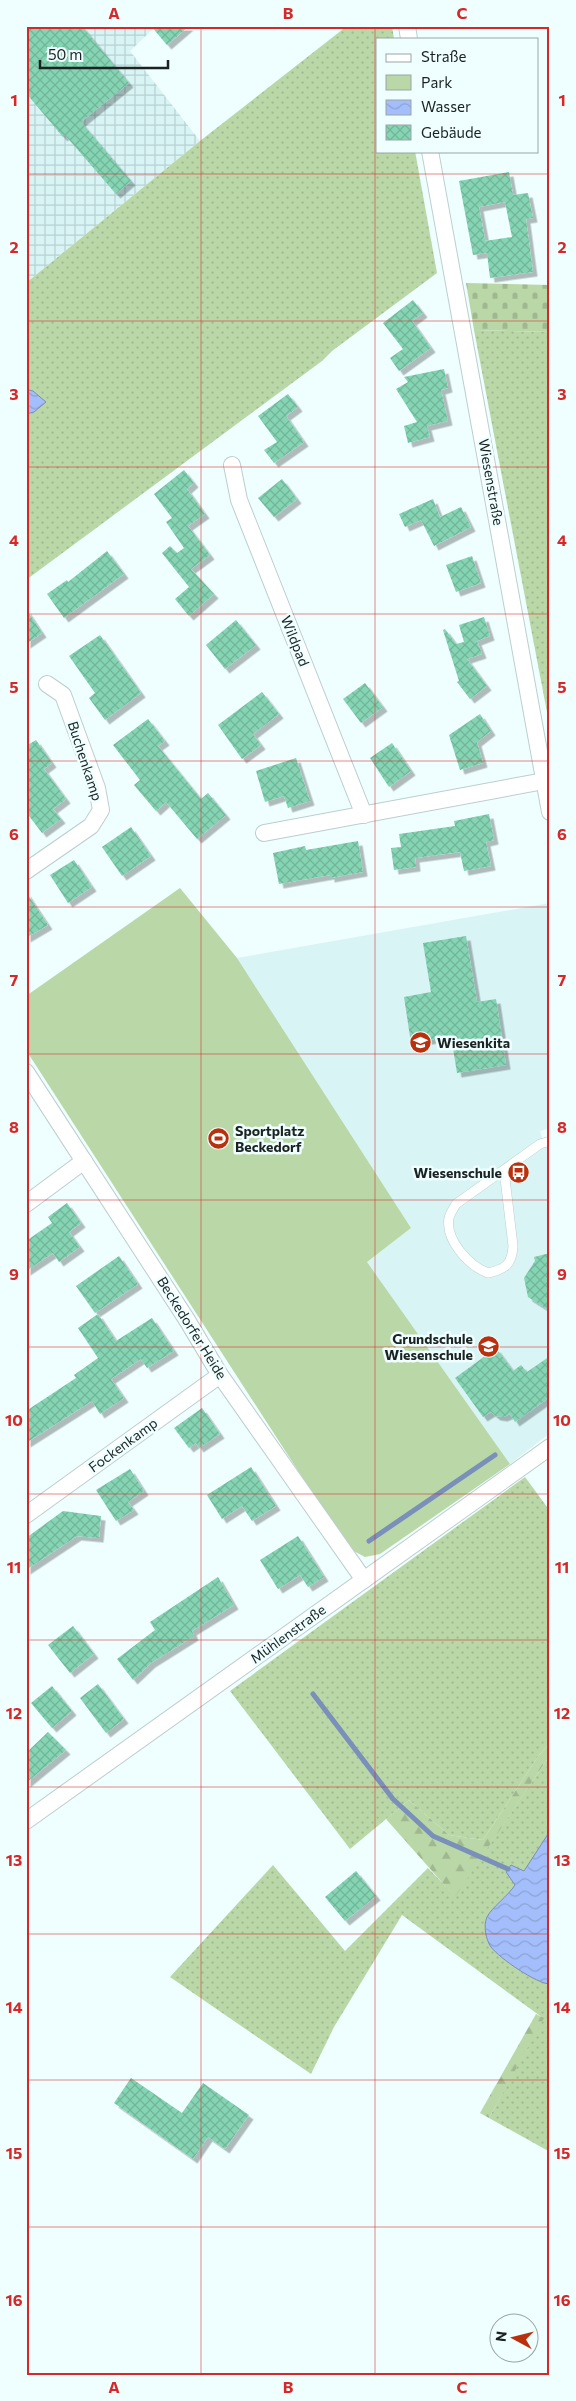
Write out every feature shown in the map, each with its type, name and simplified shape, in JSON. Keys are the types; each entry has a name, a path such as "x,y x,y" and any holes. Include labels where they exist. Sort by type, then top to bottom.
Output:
{"street":[{"name":"Wiesenstraße","path":"430,152 550,812"},
{"name":"Wildpad","path":"232,465 239,500 364,815"},
{"name":"Buchenkamp","path":"26,870 92,826 101,810 97,788 62,695 47,684"},
{"path":"264,833 544,781"},
{"name":"Beckedorfer Heide","path":"26,1072 220,1374 364,1580"},
{"path":"26,1204 84,1161"},
{"name":"Fockenkamp","path":"26,1515 220,1374"},
{"name":"Mühlenstraße","path":"26,1821 550,1447"}],"lane":[{"path":"504,1170 514,1246 512,1258 505,1267 488,1273 471,1264 455,1242 449,1229 449,1217 456,1204 540,1144 550,1141"}],"shaded area":[{"path":"26,26 156,26 130,51 200,141 26,283"},
{"name":"Wiesenkita","path":"550,903 550,1128 540,1131 545,1147 550,1147 550,1433 510,1464 367,1262 411,1228 237,958"}],"green space":[{"path":"347,26 392,26 394,38 376,38 376,152 415,152 437,273 332,351 322,361 26,580 26,283 200,141"},
{"path":"466,283 550,285 550,332 474,330"},
{"path":"474,330 550,332 550,728"},
{"name":"Sportplatz Beckedorf","path":"180,888 237,958 411,1228 367,1262 510,1464 380,1554 365,1557 348,1548 26,1050 26,996"},
{"path":"525,1477 550,1511 550,1743 539,1755 483,1840 449,1835 409,1800 350,1849 230,1691"},
{"path":"550,1743 550,1755 455,1897 386,1819 409,1800 449,1835 483,1840 539,1755"},
{"path":"550,1755 550,2152 489,2118 543,2018 402,1915 334,2027 311,2074 170,1977 273,1865 345,1951 428,1868 455,1896"},
{"path":"536,2014 544,2018 489,2118 480,2113"}],"water":[{"path":"29,390 46,402 34,412 26,414 26,391"},
{"path":"550,1831 550,1984 536,1980 495,1952 489,1944 485,1929 489,1913 515,1885 506,1872 511,1865 524,1871"}],"building":[{"path":"26,26 82,26 129,83 81,122 131,181 116,194 65,135 63,137 26,93"},
{"path":"151,26 189,26 167,45"},
{"path":"509,172 513,195 528,193 533,218 526,219 533,272 490,278 487,253 473,255 459,181","holes":["505,202 512,237 485,241 479,207"]},
{"path":"413,300 423,313 412,321 431,348 399,371 390,358 403,349 383,323"},
{"path":"444,369 448,388 441,390 448,421 427,426 430,437 408,443 404,426 417,422 396,389 408,382 404,377"},
{"path":"288,394 298,407 286,416 304,442 274,463 264,450 277,442 258,416"},
{"path":"184,470 194,483 187,489 205,514 188,526 210,555 191,569 214,594 189,616 175,599 189,587 162,553 170,546 177,553 184,548 166,522 172,518 154,494"},
{"path":"282,479 297,499 274,517 258,498"},
{"path":"433,499 440,517 461,507 471,527 434,546 421,520 405,527 399,514"},
{"path":"107,551 124,574 64,618 47,594 67,580 68,582"},
{"path":"472,556 481,583 456,592 446,565"},
{"path":"26,609 42,633 26,644"},
{"path":"484,617 490,636 477,641 482,654 467,659 487,686 470,699 457,682 459,681 443,630 445,629 456,644 464,642 459,625"},
{"path":"236,620 256,645 225,669 206,645"},
{"path":"100,635 141,693 105,720 89,698 95,693 69,656"},
{"path":"365,683 383,707 361,723 343,699"},
{"path":"262,692 279,714 253,734 261,745 242,759 218,725"},
{"path":"480,714 491,731 477,742 483,763 460,770 449,735"},
{"path":"148,719 165,741 158,746 201,799 208,793 226,815 197,839 166,802 156,811 134,785 140,780 113,745"},
{"path":"36,740 52,763 44,769 66,799 53,809 61,819 42,833 26,812 26,746"},
{"path":"392,743 411,771 389,787 370,758"},
{"path":"296,758 310,801 288,808 284,796 265,802 256,771"},
{"path":"489,814 494,840 486,842 491,866 464,871 460,852 415,858 416,867 394,870 391,848 401,847 399,834 455,826 454,821"},
{"path":"131,827 151,856 122,876 102,847"},
{"path":"358,841 363,872 330,878 330,875 279,884 273,853 305,846 306,850"},
{"path":"74,860 92,887 68,903 50,875"},
{"path":"26,892 48,925 26,938"},
{"path":"466,936 477,1002 496,999 506,1065 457,1073 451,1036 411,1043 404,997 431,992 423,943"},
{"path":"67,1203 81,1223 69,1232 80,1247 59,1262 53,1253 26,1271 26,1241 52,1223 48,1217"},
{"path":"550,1253 550,1311 528,1297 524,1278 535,1261 534,1257"},
{"path":"119,1256 138,1284 95,1313 76,1286"},
{"path":"98,1314 116,1341 152,1318 174,1351 147,1368 141,1359 111,1379 124,1398 100,1414 92,1401 26,1443 26,1411 76,1378 74,1375 98,1358 78,1328"},
{"path":"496,1348 513,1371 521,1365 527,1372 550,1356 550,1397 515,1422 510,1414 503,1417 496,1416 491,1412 483,1417 455,1378"},
{"path":"202,1408 220,1434 199,1448 196,1443 189,1448 174,1428"},
{"path":"251,1467 276,1506 252,1521 242,1506 222,1519 207,1495"},
{"path":"130,1469 144,1491 128,1502 134,1510 116,1521 96,1490"},
{"path":"63,1511 101,1516 99,1538 77,1536 26,1570 26,1538"},
{"path":"298,1536 324,1577 308,1587 300,1575 278,1589 260,1560"},
{"path":"218,1577 234,1605 192,1631 194,1636 151,1663 133,1680 117,1659 155,1630 150,1622"},
{"path":"73,1626 94,1654 70,1673 48,1645"},
{"path":"98,1684 124,1719 106,1733 80,1698"},
{"path":"52,1686 72,1711 52,1728 31,1703"},
{"path":"48,1732 66,1750 26,1783 26,1753"},
{"path":"356,1871 376,1896 345,1921 325,1897"},
{"path":"131,2078 182,2113 203,2083 249,2115 225,2149 208,2137 193,2159 114,2103"}],"waterway":[{"path":"369,1541 495,1455"},
{"path":"313,1694 393,1799 433,1836 508,1869"}],"place":[{"name":"Wiesenkita","path":"421,1043"},
{"name":"Sportplatz Beckedorf","path":"219,1139"},
{"name":"Wiesenschule","path":"518,1173"},
{"name":"Grundschule Wiesenschule","path":"489,1347"}]}
